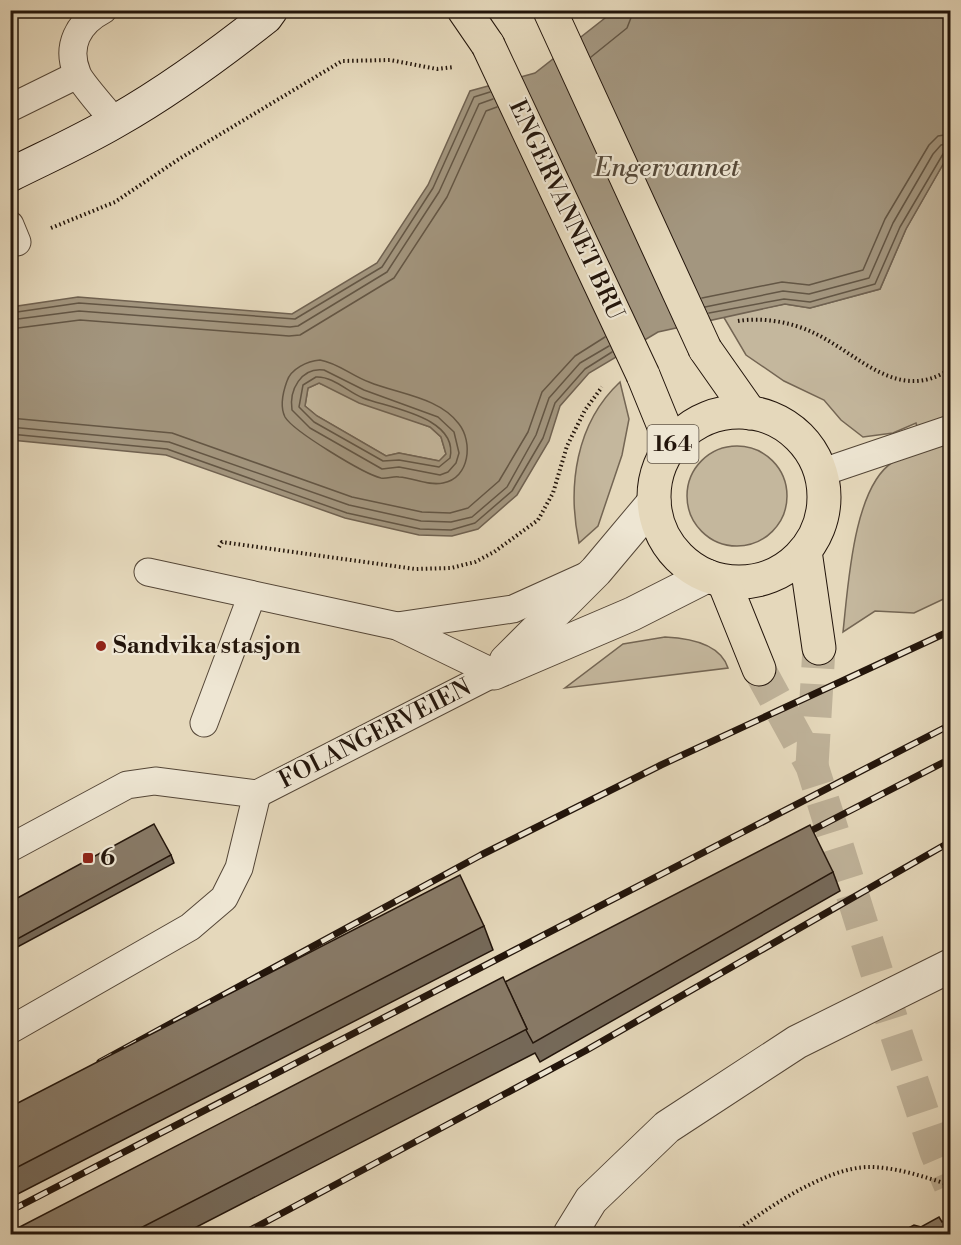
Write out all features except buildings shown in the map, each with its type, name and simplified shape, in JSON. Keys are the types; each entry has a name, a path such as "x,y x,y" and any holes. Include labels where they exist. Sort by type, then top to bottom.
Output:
{"main road":[{"name":"ENGERVANNET BRU","path":"464,10 488,45 643,375 672,446"},
{"path":"550,11 705,350 750,413"},
{"name":"164","path":"723,413 750,413 764,416 789,428 809,449 820,473 823,510 813,538 805,551 785,568 766,578 747,582 716,579 681,559 666,541 659,529 654,502 655,484 662,460 689,428 723,413"},
{"path":"805,551 819,648"},
{"path":"716,579 759,669"}],"street":[{"path":"10,175 115,122 169,89 277,13"},
{"name":"FOLANGERVEIEN","path":"596,572 654,502"},
{"path":"494,673 596,572"},
{"name":"FOLANGERVEIEN","path":"494,673 716,579"},
{"path":"570,1234 591,1200 667,1128 797,1042 951,966"}],"lane":[{"path":"103,10 92,16 75,35 72,53 77,75 115,122"},
{"path":"10,108 77,75"},
{"path":"820,473 951,429"},
{"name":"FOLANGERVEIEN","path":"148,572 398,626 494,673"},
{"name":"FOLANGERVEIEN","path":"398,626 513,609 596,572"},
{"path":"204,723 252,595"},
{"name":"FOLANGERVEIEN","path":"10,848 127,785 155,781 257,794 494,673"},
{"name":"FOLANGERVEIEN","path":"10,1030 190,927 224,898 239,868 257,794"}],"path":[{"path":"14,233 116,202 179,159 342,61 390,60 437,69 459,67"},
{"path":"728,323 763,320 813,333 879,373 900,380 924,381 951,369"},
{"path":"222,542 415,569 451,568 475,562 495,552 538,520 553,493 567,446 585,410 603,385"},
{"path":"733,1234 781,1200 820,1180 861,1167 916,1175 951,1185"}],"shaded area":[{"path":"950,152 950,596 914,613 875,611 843,632 850,565 861,515 869,493 880,475 896,460 923,449 916,423 893,433 863,437 841,420 824,400 784,381 746,355 723,316 785,304 810,308 880,289 906,229"},
{"path":"620,382 629,419 622,455 598,526 579,543 574,500 578,456 593,416"},
{"path":"319,383 430,427 441,437 446,454 440,461 399,453 386,456 317,416 305,406 308,388"},
{"path":"737,446 765,454 779,468 787,496 779,524 765,538 737,546 709,538 695,524 687,496 695,468 709,454"},
{"path":"665,637 692,641 710,647 724,660 728,668 565,688 623,644"}],"water":[{"name":"Engervannet","path":"614,11 950,11 950,152 906,229 880,289 810,308 785,304 658,332 589,373 560,406 549,441 517,495 478,529 452,536 419,535 345,518 166,455 11,440 11,307 78,297 292,314 377,263 428,185 470,91 535,73","holes":["319,383 359,403 430,427 441,437 446,454 439,461 399,453 386,456 317,416 305,406 308,388"]}],"tunnel":[{"path":"812,766 819,648"},
{"path":"759,669 812,766 893,1024 936,1152 950,1185"}],"railway":[{"path":"100,1062 481,855 661,765 950,631"},
{"path":"10,1211 950,725"},
{"path":"797,838 950,759"},
{"path":"243,1234 585,1051 950,842"}],"place":[{"name":"Sandvika stasjon","path":"101,646"},
{"name":"6","path":"88,858"}]}
